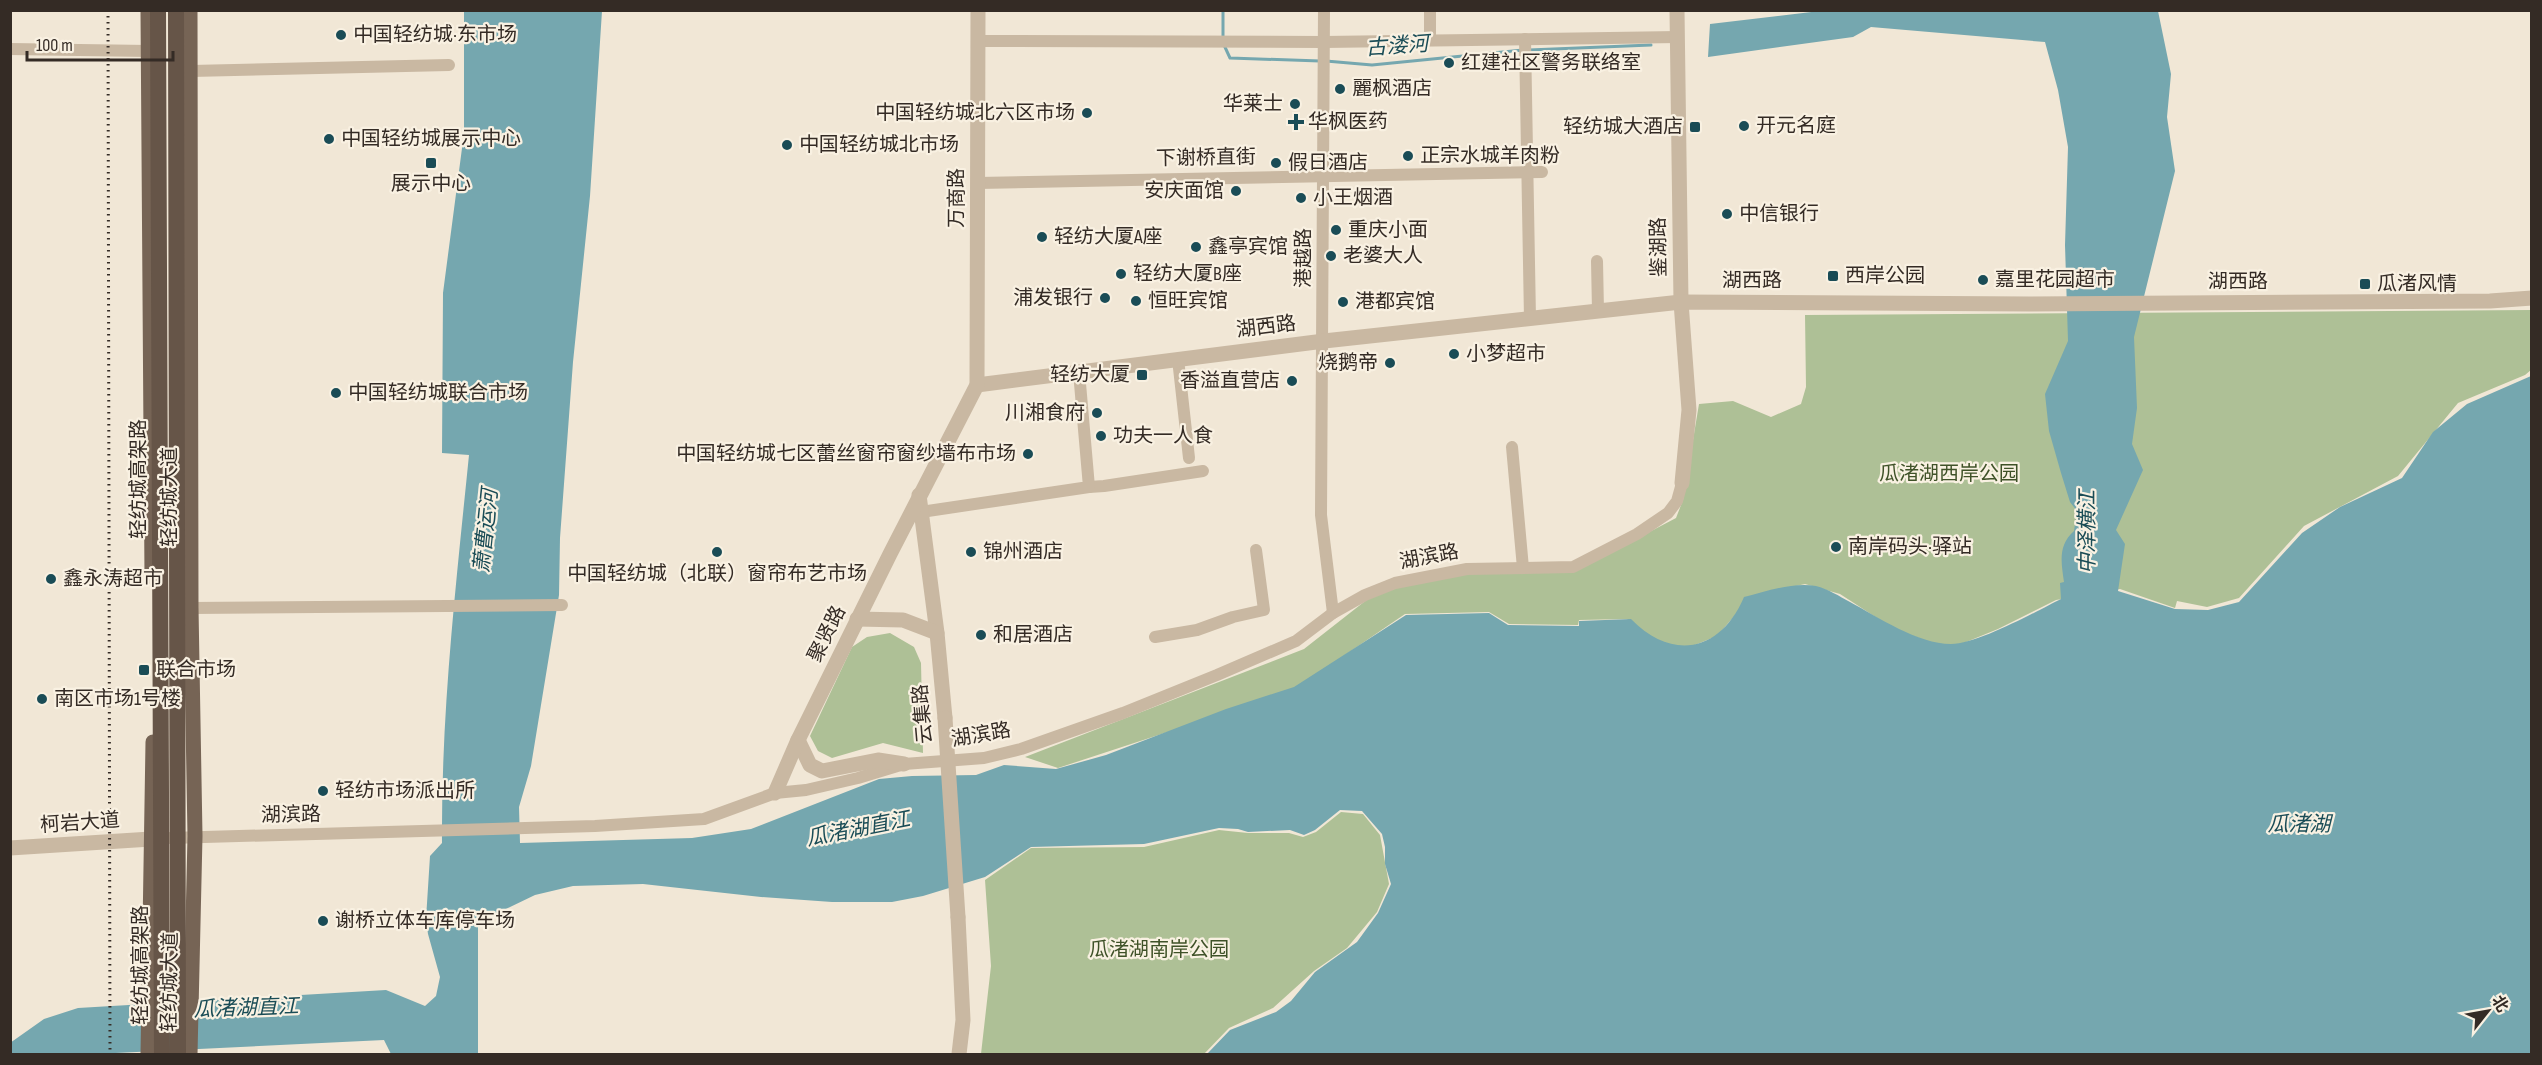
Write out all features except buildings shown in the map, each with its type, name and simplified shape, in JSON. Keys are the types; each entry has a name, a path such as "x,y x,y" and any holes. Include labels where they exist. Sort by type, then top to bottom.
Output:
{"highway":[{"name":"轻纺城高架路","path":"158,10 162,1054"},
{"name":"轻纺城高架路","path":"176,10 178,1054"}],"main road":[{"name":"轻纺城大道","path":"148,10 154,670 148,1054"},
{"name":"轻纺城大道","path":"190,10 191,608 195,836 190,1054"}],"street":[{"name":"万商路","path":"977,385 978,10"},
{"name":"港越路","path":"1324,10 1324,341 1321,516 1333,613"},
{"path":"1430,10 1430,40"},
{"name":"鉴湖路","path":"1677,10 1681,302 1689,410 1682,483"},
{"path":"978,41 1430,40 1525,46 1678,37"},
{"path":"1525,46 1530,319"},
{"path":"10,49 148,51"},
{"path":"190,71 449,65"},
{"name":"下谢桥直街","path":"978,183 1542,172"},
{"path":"1597,261 1598,311"},
{"name":"湖西路","path":"977,385 1324,341 1681,302 2029,304 2479,302 2532,298"},
{"path":"1178,359 1189,458"},
{"path":"1079,372 1089,487"},
{"path":"919,495 977,385"},
{"path":"1512,447 1523,568"},
{"path":"921,512 1203,471"},
{"name":"湖滨路","path":"151,839 539,828 704,819 776,794 817,788 904,764 984,758 1021,749 1123,713 1296,641 1333,613 1365,595 1395,583 1467,569 1573,567 1637,534 1668,513 1677,501 1682,483"},
{"name":"云集路","path":"919,495 937,633 945,718 963,1020 959,1054"},
{"name":"聚贤路","path":"776,794 798,740 919,495"},
{"path":"1155,637 1197,630 1233,617 1264,610 1256,550"},
{"path":"191,608 562,605"},
{"path":"857,619 903,620 937,633"},
{"path":"798,740 810,765 822,771 878,760 904,764"},
{"name":"柯岩大道","path":"10,848 151,839"}],"green space":[{"name":"瓜渚湖西岸公园","path":"2531,310 2531,370 2525,375 2458,403 2398,476 2304,526 2239,598 2207,607 2177,601 2175,608 2120,589 2056,600 1998,629 1949,649 1894,629 1840,594 1805,584 1747,597 1737,613 1717,636 1685,649 1653,641 1627,619 1579,620 1578,625 1509,624 1489,612 1405,614 1304,683 1280,695 1058,768 1025,757 1304,649 1369,598 1409,583 1468,574 1575,571 1676,518 1683,500 1699,404 1733,401 1771,417 1801,404 1806,387 1805,315"},
{"path":"890,633 914,647 921,663 923,753 883,743 832,758 818,751 810,736 852,647 867,637"},
{"name":"瓜渚湖南岸公园","path":"1341,812 1363,814 1380,835 1389,884 1377,912 1347,948 1314,971 1273,1008 1229,1028 1204,1054 981,1054 991,966 985,880 1031,848 1144,847 1219,830 1289,833 1303,837 1316,832"}],"water":[{"name":"瓜渚湖","path":"1828,10 2158,11 2171,74 2167,117 2175,171 2134,337 2137,408 2132,444 2143,470 2116,530 2125,544 2118,591 2175,609 2208,610 2239,602 2302,533 2340,507 2402,478 2433,432 2467,404 2531,376 2531,1054 1207,1054 1230,1030 1276,1012 1291,1001 1315,972 1357,942 1378,913 1391,884 1385,864 1382,834 1362,811 1340,810 1315,830 1304,835 1290,830 1248,832 1219,828 1144,844 1031,847 985,877 923,896 892,902 832,902 761,897 643,884 573,886 535,895 481,921 478,926 478,1054 391,1054 384,1040 95,1054 11,1054 10,1043 44,1019 78,1008 386,990 425,1006 436,996 440,977 426,919 430,856 442,843 447,697 454,600 469,455 442,453 443,293 464,133 464,11 602,11 590,196 573,362 560,538 559,595 531,766 519,807 520,843 692,838 751,829 879,779 976,775 1004,765 1056,769 1106,755 1226,709 1294,687 1406,615 1489,613 1508,625 1579,626 1579,621 1631,619 1647,633 1663,641 1679,645 1695,644 1709,639 1723,629 1744,597 1780,588 1807,585 1829,591 1912,635 1938,643 1951,644 1962,643 1991,633 2061,599 2060,583 2064,582 2063,548 2074,531 2077,511 2070,502 2049,431 2045,394 2068,341 2065,245 2068,147 2058,90 2045,42 1871,27 1853,37 1708,57 1710,24"}],"waterway":[{"name":"古溇河","path":"1223,10 1223,39"},
{"name":"古溇河","path":"1224,45 1230,58 1320,61"},
{"name":"古溇河","path":"1529,50 1651,45"},
{"name":"古溇河","path":"1326,61 1372,65 1523,50"}],"railway":[{"path":"108,10 110,1054"}],"place":[{"name":"中国轻纺城·东市场","path":"341,35"},
{"name":"红建社区警务联络室","path":"1449,63"},
{"name":"麗枫酒店","path":"1340,89"},
{"name":"华莱士","path":"1295,104"},
{"name":"中国轻纺城北六区市场","path":"1087,113"},
{"name":"华枫医药","path":"1296,122"},
{"name":"开元名庭","path":"1744,126"},
{"name":"轻纺城大酒店","path":"1695,127"},
{"name":"中国轻纺城展示中心","path":"329,139"},
{"name":"中国轻纺城北市场","path":"787,145"},
{"name":"正宗水城羊肉粉","path":"1408,156"},
{"name":"展示中心","path":"431,163"},
{"name":"假日酒店","path":"1276,163"},
{"name":"安庆面馆","path":"1236,191"},
{"name":"小王烟酒","path":"1301,198"},
{"name":"中信银行","path":"1727,214"},
{"name":"重庆小面","path":"1336,230"},
{"name":"轻纺大厦A座","path":"1042,237"},
{"name":"鑫亭宾馆","path":"1196,247"},
{"name":"老婆大人","path":"1331,256"},
{"name":"轻纺大厦B座","path":"1121,274"},
{"name":"西岸公园","path":"1833,276"},
{"name":"嘉里花园超市","path":"1983,280"},
{"name":"瓜渚风情","path":"2365,284"},
{"name":"浦发银行","path":"1105,298"},
{"name":"恒旺宾馆","path":"1136,301"},
{"name":"港都宾馆","path":"1343,302"},
{"name":"小梦超市","path":"1454,354"},
{"name":"烧鹅帝","path":"1390,363"},
{"name":"轻纺大厦","path":"1142,375"},
{"name":"香溢直营店","path":"1292,381"},
{"name":"中国轻纺城联合市场","path":"336,393"},
{"name":"川湘食府","path":"1097,413"},
{"name":"功夫一人食","path":"1101,436"},
{"name":"中国轻纺城七区蕾丝窗帘窗纱墙布市场","path":"1028,454"},
{"name":"南岸码头·驿站","path":"1836,547"},
{"name":"中国轻纺城（北联）窗帘布艺市场","path":"717,552"},
{"name":"锦州酒店","path":"971,552"},
{"name":"鑫永涛超市","path":"51,579"},
{"name":"和居酒店","path":"981,635"},
{"name":"联合市场","path":"144,670"},
{"name":"南区市场1号楼","path":"42,699"},
{"name":"轻纺市场派出所","path":"323,791"},
{"name":"谢桥立体车库停车场","path":"323,921"}],"water label":[{"name":"萧曹运河","path":"486,531"},
{"name":"中泽横江","path":"2087,532"},
{"name":"瓜渚湖直江","path":"858,829"},
{"name":"瓜渚湖直江","path":"246,1008"}]}
